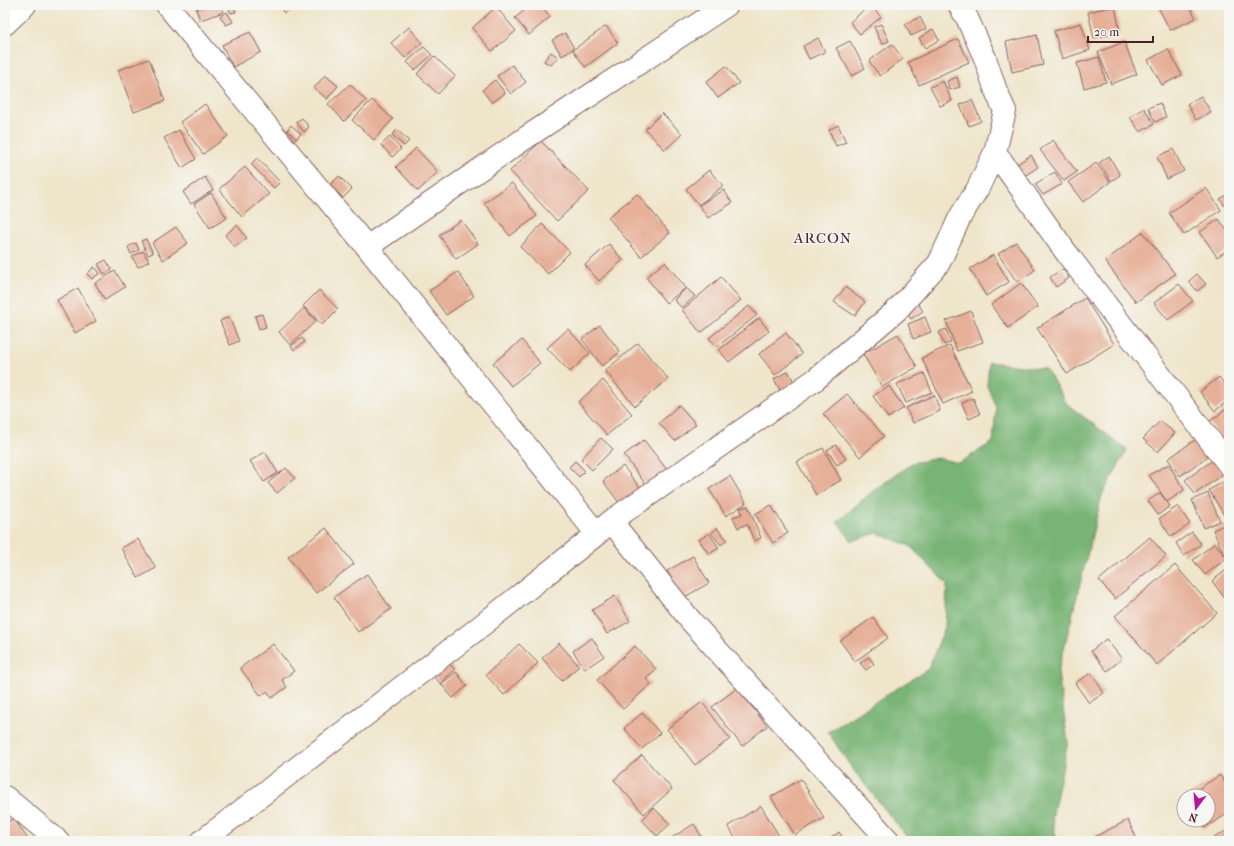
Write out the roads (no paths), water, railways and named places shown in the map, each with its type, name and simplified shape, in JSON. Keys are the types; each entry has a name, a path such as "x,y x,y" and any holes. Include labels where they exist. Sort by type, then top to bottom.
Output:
{"street":[{"path":"5,24 26,5"},
{"path":"167,5 367,247 604,527 691,621 889,841"},
{"path":"367,247 527,137 727,5"},
{"path":"202,841 604,527 816,379 897,310 939,263 960,217 978,188 995,152 1006,111 996,91 985,58 967,18 959,5"},
{"path":"995,152 1072,262 1229,465"},
{"path":"5,797 58,841"}],"district":[{"name":"ARCON","path":"823,238"}]}
